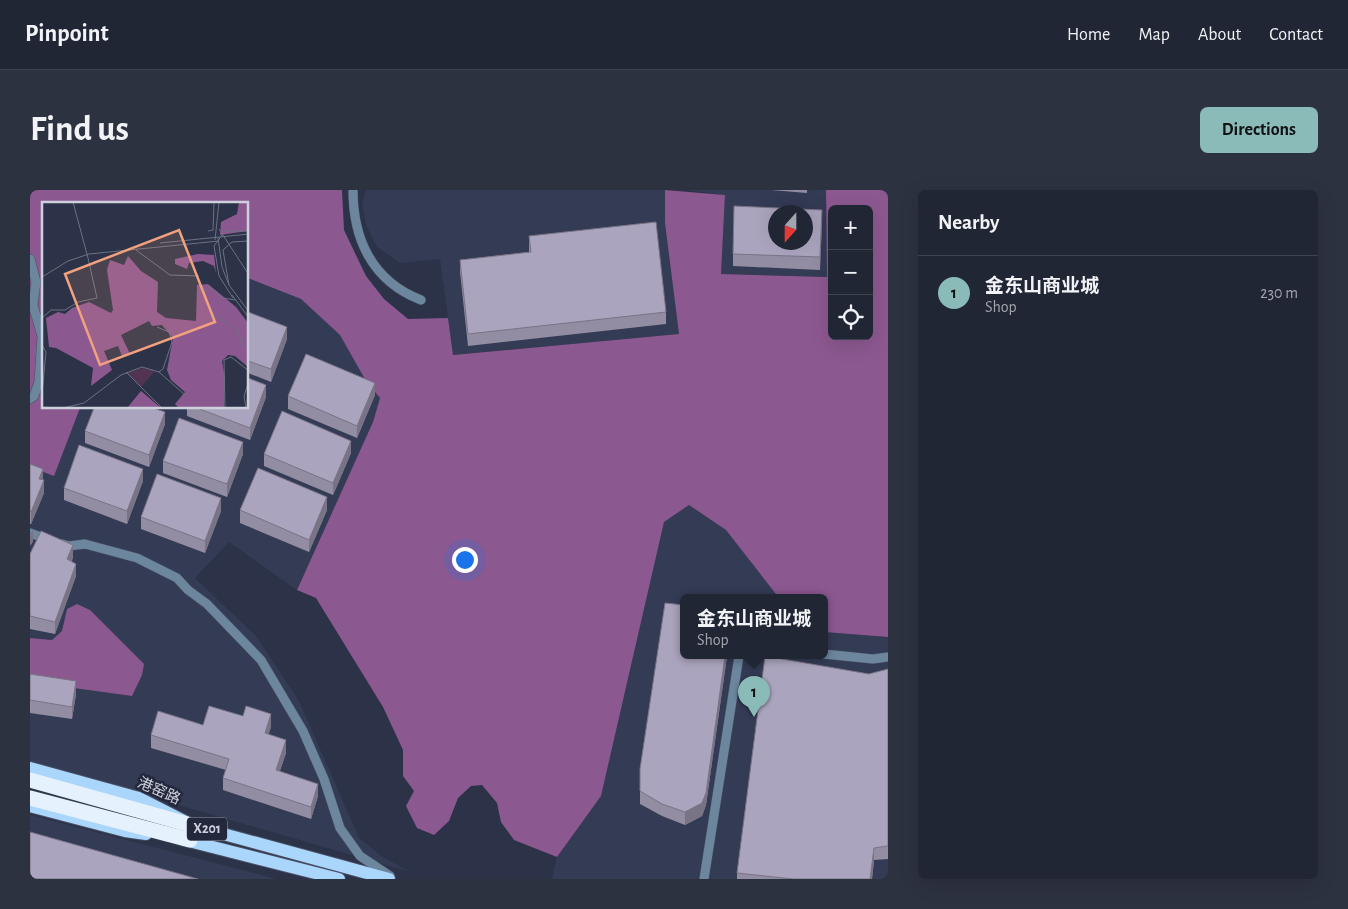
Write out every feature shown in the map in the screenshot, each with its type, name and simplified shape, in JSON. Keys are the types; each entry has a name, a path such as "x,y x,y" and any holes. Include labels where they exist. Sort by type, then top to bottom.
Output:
{"highway":[{"path":"30,780 194,826"},
{"path":"30,798 190,840"}],"main road":[{"name":"港窑路","path":"30,768 139,798 194,826 389,879"},
{"name":"X201","path":"30,806 125,832 190,840 339,879"}],"street":[{"path":"353,190 353,213 358,236 368,255 390,284 421,300"},
{"path":"30,259 36,282 33,305 42,336 39,382 34,396 30,399"},
{"path":"30,533 69,546 85,544 137,558 177,578 188,590 206,604 261,660 303,730 324,779 340,828 360,856 394,879"},
{"path":"828,654 873,659 888,657"},
{"path":"704,879 739,659"}],"shaded area":[{"path":"30,190 342,190 344,230 366,276 384,299 408,319 448,318 453,355 679,334 665,223 665,190 725,195 721,274 827,277 826,190 888,190 888,637 828,632 828,594 776,594 726,530 689,505 664,522 601,796 557,857 514,840 501,822 497,803 482,785 471,786 458,798 449,821 434,835 417,828 406,806 414,791 403,776 403,750 383,707 316,598 297,590 373,422 380,398 366,381 340,335 301,299 249,278 249,202 42,202 42,409 80,409 54,476 30,467"},
{"path":"366,190 665,190 665,223 679,334 453,355 440,259 400,263 377,247 366,225 362,205"},
{"path":"687,190 826,190 828,277 721,274 725,195"},
{"path":"249,278 301,299 340,335 366,381 380,398 373,422 297,590 229,542 195,578 256,636 299,701 359,838 381,856 410,872 30,762 30,682 132,696 67,609 62,631 52,640 30,638 30,467 54,475 80,409 249,409"},
{"path":"689,505 726,530 776,594 680,594 680,659 828,659 828,632 888,637 888,879 552,879 557,857 601,796 664,522"},
{"path":"77,604 90,610 144,664 142,675 132,696 30,682 30,638 52,640 62,631 67,609"},
{"path":"30,815 277,879 30,879"}],"building":[{"path":"734,206 768,208 768,250 813,250 813,210 822,210 820,257 733,254"},
{"path":"656,222 666,312 468,334 460,260 531,252 529,236"},
{"path":"249,312 287,327 271,369 249,361"},
{"path":"306,354 375,383 357,426 288,396"},
{"path":"249,378 266,385 250,428 200,409 249,409"},
{"path":"94,409 156,409 165,412 149,455 85,431"},
{"path":"282,411 351,441 333,483 264,454"},
{"path":"179,418 243,442 227,484 163,461"},
{"path":"79,445 143,469 127,511 64,488"},
{"path":"30,464 43,469 39,479 44,480 31,512 30,511"},
{"path":"258,468 327,497 309,540 240,510"},
{"path":"157,474 221,498 205,541 141,517"},
{"path":"41,531 73,545 67,559 76,564 55,622 30,616 30,554"},
{"path":"665,603 680,605 680,659 725,659 706,793 702,803 685,812 662,804 640,791 640,769"},
{"path":"765,659 782,659 869,674 888,669 888,846 874,848 870,879 793,879 737,873"},
{"path":"30,674 76,681 72,707 30,700"},
{"path":"209,706 243,716 246,706 271,714 265,733 286,740 276,770 318,784 311,807 223,778 229,759 151,735 158,711 203,725"},
{"path":"30,832 198,879 30,879"}],"place":[{"name":"金东山商业城","path":"754,717"}]}
